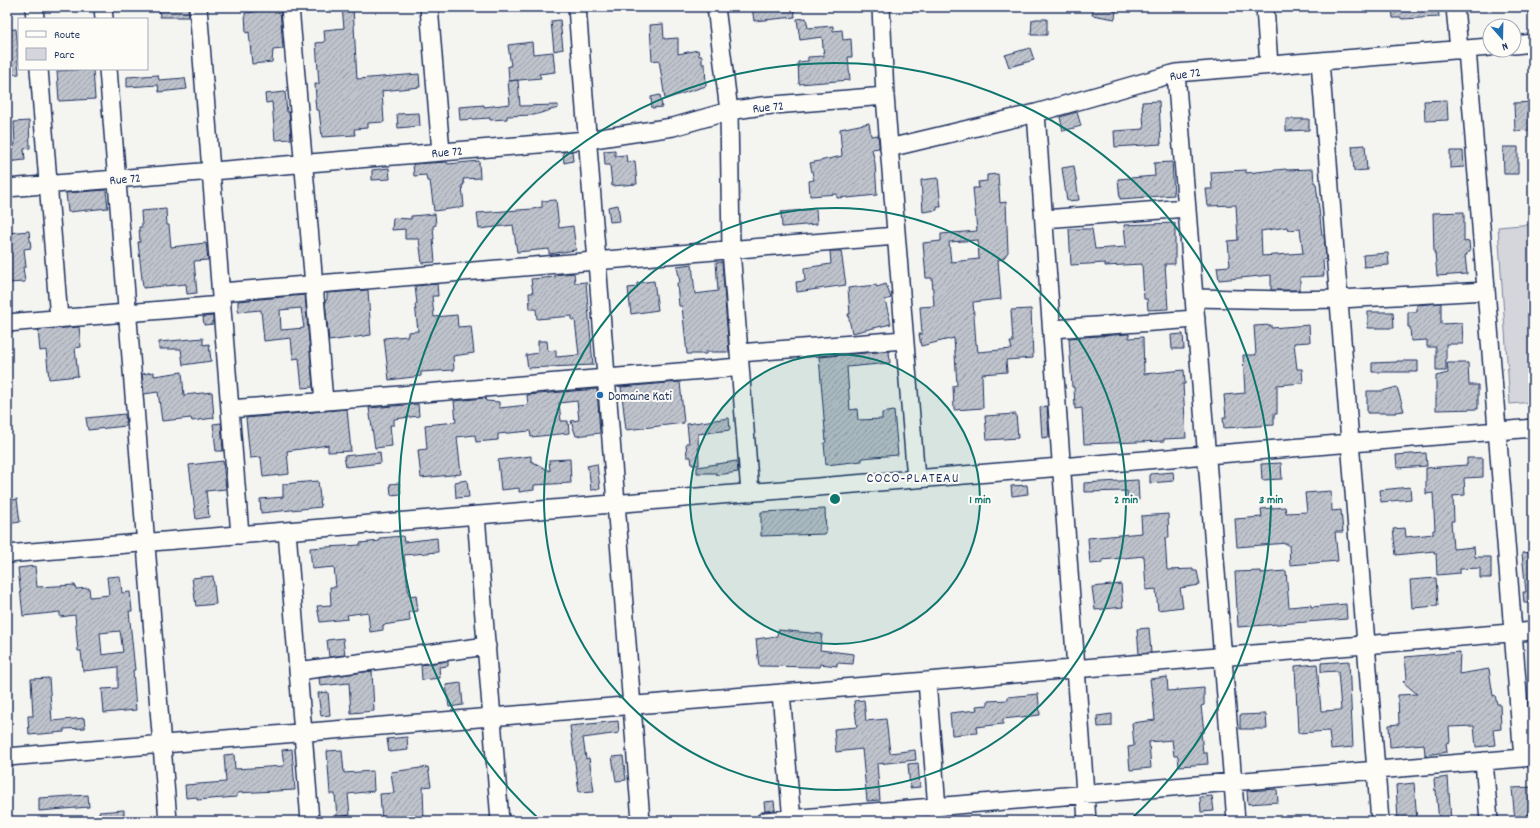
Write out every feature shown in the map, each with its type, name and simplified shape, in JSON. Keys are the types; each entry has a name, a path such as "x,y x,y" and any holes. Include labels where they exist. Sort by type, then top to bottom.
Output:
{"street":[{"path":"34,7 35,18"},
{"path":"103,7 104,18"},
{"path":"198,7 240,535"},
{"path":"290,7 324,401"},
{"path":"430,7 441,152"},
{"path":"577,7 642,821"},
{"path":"716,7 729,111 731,250 750,493"},
{"path":"881,7 885,96 916,479"},
{"path":"1265,7 1269,65"},
{"path":"765,821 937,814 1085,794 1528,758 1513,632 1486,290 1463,49 1455,7"},
{"path":"1522,45 1533,44"},
{"name":"Rue 72","path":"889,148 1036,113 1176,73 1482,48"},
{"path":"1320,61 1340,298 1380,821"},
{"path":"39,70 59,318"},
{"path":"108,70 168,821"},
{"path":"1176,73 1236,821"},
{"name":"Rue 72","path":"7,188 587,140 673,127 729,111 762,106 885,96"},
{"path":"1036,113 1087,821"},
{"path":"1044,219 1187,208"},
{"path":"7,323 127,313 314,284 896,236"},
{"path":"1194,298 1284,300 1486,290"},
{"path":"1052,329 1196,319"},
{"path":"230,409 606,378 904,340"},
{"path":"7,554 1533,428"},
{"path":"476,515 500,821"},
{"path":"287,531 310,821"},
{"path":"7,757 1533,631"},
{"path":"298,670 486,646"},
{"path":"927,681 937,814"},
{"path":"781,693 792,820"},
{"path":"1484,761 1489,821"}],"green space":[{"path":"1533,224 1533,402 1510,404 1498,227"}],"building":[{"path":"159,7 188,7 189,17 160,17"},
{"path":"255,7 267,7 267,10 280,9 283,49 273,50 272,62 252,64 249,32 246,33 245,13 255,12"},
{"path":"342,7 353,7 357,79 419,74 420,87 382,91 384,122 368,123 368,128 354,129 355,135 322,137 319,110 316,110 315,99 315,84 319,84 316,43 325,42 324,30 344,28"},
{"path":"752,7 794,7 795,17 754,21"},
{"path":"1094,7 1116,10 1115,19 1092,15"},
{"path":"1392,7 1438,7 1439,17 1393,18"},
{"path":"806,18 808,28 833,26 833,31 842,30 843,40 851,39 852,57 848,57 850,80 799,84 798,62 808,61 808,57 824,56 822,37 800,40 797,19"},
{"path":"1047,19 1047,35 1031,35 1032,20"},
{"path":"560,20 563,49 554,51 551,21"},
{"path":"663,24 664,39 678,38 678,54 698,50 699,56 702,56 702,64 705,64 706,86 665,99 659,60 652,61 650,25"},
{"path":"16,29 19,74 8,75 7,30"},
{"path":"532,42 533,54 553,52 555,72 539,74 541,78 509,81 508,66 511,66 508,45"},
{"path":"1030,48 1034,60 1009,67 1005,55"},
{"path":"93,70 95,99 59,101 57,71"},
{"path":"158,75 159,80 185,78 187,89 159,92 158,85 127,87 127,77"},
{"path":"518,80 520,106 558,105 558,108 534,115 507,116 507,119 490,120 490,118 460,120 459,107 484,105 484,107 510,104 508,81"},
{"path":"285,92 287,112 289,112 291,139 275,140 272,102 266,103 265,94"},
{"path":"660,95 662,107 652,108 651,97"},
{"path":"1447,100 1448,120 1425,121 1424,101"},
{"path":"1159,101 1161,144 1115,147 1114,131 1144,129 1142,102"},
{"path":"1533,102 1533,130 1515,131 1514,103"},
{"path":"1077,112 1081,126 1063,131 1060,117"},
{"path":"419,113 420,126 398,128 397,114"},
{"path":"1286,119 1309,119 1309,130 1286,131"},
{"path":"29,121 30,148 24,149 25,160 7,162 7,146 15,145 14,122"},
{"path":"869,123 871,136 878,135 879,144 879,148 872,149 875,163 877,195 847,198 837,198 837,194 810,196 809,181 814,180 810,163 842,156 840,129"},
{"path":"1365,145 1367,170 1354,171 1352,146"},
{"path":"1503,147 1518,147 1518,174 1504,174"},
{"path":"615,150 615,156 626,155 627,162 635,161 637,184 612,186 610,165 605,165 604,151"},
{"path":"572,151 573,161 564,163 563,152"},
{"path":"1450,151 1463,151 1464,167 1450,168"},
{"path":"479,161 480,178 463,179 464,185 462,185 464,207 434,211 430,181 427,181 426,175 414,176 413,164 447,162 448,164"},
{"path":"1172,162 1174,195 1120,199 1118,179 1155,176 1154,163"},
{"path":"1074,166 1079,200 1067,201 1062,168"},
{"path":"389,168 390,179 372,180 372,170"},
{"path":"1286,169 1313,169 1322,235 1324,235 1326,259 1323,260 1324,276 1300,277 1300,290 1271,290 1271,275 1219,280 1217,267 1230,266 1228,241 1238,240 1236,205 1208,206 1206,189 1212,189 1211,172 1246,170 1246,173","holes":["1287,227 1288,230 1300,229 1303,253 1262,256 1261,231"]},
{"path":"998,174 1000,203 1006,202 1008,252 1003,259 998,260 1001,299 973,302 978,352 1012,349 1010,342 1013,342 1011,310 1031,309 1033,358 1006,360 1007,372 982,374 983,408 954,410 953,386 957,385 954,338 921,346 919,334 922,334 920,307 934,306 932,278 926,278 923,243 941,241 941,234 977,231 973,188 979,188 978,182 987,181 987,175","holes":["978,240 979,259 951,262 949,242"]},
{"path":"938,178 941,207 937,207 937,210 923,212 921,180"},
{"path":"106,190 108,208 68,212 66,193"},
{"path":"556,200 559,228 573,226 576,250 549,254 549,249 517,252 513,225 479,229 477,213 533,209 542,207 542,201"},
{"path":"618,205 620,221 610,222 608,207"},
{"path":"166,209 171,247 206,243 208,260 194,261 197,293 187,294 186,284 143,288 138,242 140,242 139,227 142,227 141,211"},
{"path":"816,209 817,224 782,227 781,212"},
{"path":"1464,212 1464,242 1469,241 1470,252 1467,252 1467,255 1465,255 1467,274 1437,276 1434,253 1433,213"},
{"path":"435,214 436,225 433,226 433,239 435,262 422,263 419,239 405,239 405,229 392,230 393,218 411,219 411,216"},
{"path":"1175,223 1175,264 1165,264 1168,309 1148,310 1147,299 1144,299 1142,264 1105,266 1105,263 1071,265 1069,229 1092,229 1095,249 1126,247 1124,225"},
{"path":"29,231 31,248 24,249 26,267 23,267 25,282 8,283 7,233"},
{"path":"830,251 841,251 846,285 797,292 796,282 805,281 804,268 831,264"},
{"path":"1388,253 1389,265 1364,267 1363,255"},
{"path":"716,262 722,262 729,352 687,354 682,306 679,306 677,283 680,283 677,266 692,264 695,294 718,291"},
{"path":"574,273 575,283 586,282 593,365 528,368 526,355 538,353 538,341 547,341 548,351 556,350 556,357 579,355 575,320 572,320 572,316 537,319 536,309 530,309 529,293 533,293 531,279 555,277 555,275"},
{"path":"654,281 658,310 631,314 628,288 637,287 637,283"},
{"path":"437,284 438,296 432,296 434,317 457,315 458,327 471,326 474,353 453,356 454,370 421,372 421,376 389,380 384,338 408,336 408,332 418,331 415,286"},
{"path":"886,284 891,298 885,300 891,324 852,333 848,314 850,314 848,288 876,285 877,287"},
{"path":"368,290 371,335 329,341 325,301 327,300 327,293"},
{"path":"305,295 313,387 302,388 299,358 293,359 291,338 264,341 261,310 238,312 238,301","holes":["301,308 304,328 281,330 280,310"]},
{"path":"1441,303 1441,324 1462,323 1463,344 1446,344 1446,371 1436,371 1436,347 1427,347 1427,340 1411,341 1410,327 1408,327 1408,312 1417,312 1417,305"},
{"path":"1368,312 1393,312 1394,328 1368,328"},
{"path":"213,316 213,324 204,325 203,317"},
{"path":"1271,325 1271,328 1309,325 1310,342 1294,343 1297,369 1302,369 1303,383 1277,385 1277,414 1274,414 1274,425 1224,428 1223,417 1226,417 1224,395 1245,393 1243,355 1256,355 1254,326"},
{"path":"79,327 81,347 75,348 78,376 49,379 46,350 40,351 38,330"},
{"path":"1129,334 1129,338 1143,337 1144,374 1184,370 1185,384 1183,384 1186,438 1164,439 1164,441 1084,444 1082,408 1075,409 1069,338"},
{"path":"1183,334 1184,349 1172,349 1171,335"},
{"path":"203,338 203,345 209,344 211,361 183,365 181,349 159,349 159,342"},
{"path":"889,351 890,363 847,367 850,410 857,409 858,420 882,419 882,413 894,411 898,455 862,458 862,461 826,465 824,443 826,442 819,357"},
{"path":"1418,361 1418,372 1372,372 1372,363"},
{"path":"1447,363 1468,363 1469,385 1478,385 1478,409 1436,410 1436,376 1448,373"},
{"path":"154,372 154,376 182,372 184,395 212,392 214,418 192,421 191,418 162,421 158,392 144,394 142,374"},
{"path":"680,382 684,423 626,430 621,387"},
{"path":"1397,387 1404,411 1396,413 1367,413 1367,391 1382,391"},
{"path":"597,389 600,433 576,436 571,421 579,420 577,401 559,403 561,421 568,421 569,433 531,437 530,431 498,434 498,440 476,442 475,435 457,437 461,474 421,478 418,450 427,449 425,425 456,422 454,401 485,398 486,401 499,402 499,408 528,405 527,395"},
{"path":"418,404 419,416 394,419 394,425 390,425 392,446 375,448 369,408"},
{"path":"1047,406 1049,437 1042,438 1040,407"},
{"path":"347,409 351,451 328,452 328,445 287,451 289,474 263,477 261,457 250,458 246,418"},
{"path":"125,414 126,426 88,430 86,418"},
{"path":"1016,414 1018,438 987,440 985,416"},
{"path":"729,418 730,430 698,434 699,465 692,465 691,457 687,457 686,443 689,443 687,424"},
{"path":"221,423 223,451 216,451 213,424"},
{"path":"380,452 381,463 346,467 344,456"},
{"path":"1426,453 1427,466 1397,468 1396,455"},
{"path":"531,456 531,461 550,471 549,460 570,459 571,483 534,485 534,490 519,492 519,488 501,490 498,460"},
{"path":"1467,458 1483,458 1483,477 1464,478 1465,495 1453,496 1454,521 1451,521 1453,549 1474,547 1475,557 1491,557 1491,578 1480,578 1480,568 1460,569 1460,573 1437,575 1436,553 1434,553 1434,551 1396,555 1393,529 1405,528 1406,537 1433,534 1433,530 1435,530 1433,493 1426,494 1426,468 1467,465"},
{"path":"223,461 226,489 206,491 209,517 196,519 189,465"},
{"path":"737,461 738,472 717,475 716,473 697,473 697,467"},
{"path":"1281,463 1282,479 1262,480 1261,464"},
{"path":"597,464 600,489 591,490 587,466"},
{"path":"1173,472 1174,481 1150,483 1150,474"},
{"path":"467,480 469,497 456,498 455,482"},
{"path":"1138,480 1139,500 1127,500 1127,491 1084,492 1084,483"},
{"path":"318,481 321,507 261,513 260,499 283,497 283,484"},
{"path":"399,483 401,494 391,495 390,484"},
{"path":"1027,485 1028,494 1012,496 1011,486"},
{"path":"1410,487 1411,499 1381,502 1380,490"},
{"path":"1331,491 1332,511 1341,510 1343,532 1335,532 1338,561 1290,565 1289,545 1287,545 1287,543 1237,547 1235,519 1262,517 1261,509 1285,507 1286,513 1307,512 1305,493"},
{"path":"17,499 20,522 7,524 7,501"},
{"path":"825,509 826,534 761,536 761,512"},
{"path":"1168,514 1169,538 1165,538 1167,570 1193,569 1193,571 1197,571 1200,585 1180,588 1183,607 1158,610 1156,589 1146,590 1144,556 1102,560 1102,563 1090,564 1088,538 1142,533 1141,516"},
{"path":"403,536 404,542 437,538 438,552 404,555 409,596 416,595 418,611 409,612 410,621 383,625 383,630 370,632 368,612 347,615 348,619 320,622 317,606 331,605 330,587 336,587 334,567 312,569 310,548 360,545 360,543 380,541 380,538"},
{"path":"1533,552 1533,603 1524,603 1523,592 1526,592 1522,553"},
{"path":"35,566 37,587 75,585 76,589 89,588 90,597 109,595 107,577 120,576 122,593 130,592 132,611 129,611 135,670 133,670 136,710 104,713 102,689 118,688 118,667 83,671 81,651 78,651 75,615 60,617 60,612 23,616 18,568","holes":["120,631 123,652 102,655 100,633"]},
{"path":"1261,571 1261,573 1286,571 1289,607 1346,604 1347,619 1238,627 1235,572"},
{"path":"213,576 216,604 196,606 192,578"},
{"path":"1436,578 1438,606 1412,608 1410,580"},
{"path":"1121,584 1123,607 1095,610 1092,587"},
{"path":"1149,628 1151,653 1139,654 1137,629"},
{"path":"778,630 822,634 820,650 854,654 853,664 837,663 837,666 820,664 819,667 759,666 756,639 777,636"},
{"path":"343,638 345,655 329,657 327,640"},
{"path":"1460,652 1459,674 1489,669 1493,696 1495,695 1497,704 1500,704 1501,729 1493,730 1495,745 1476,747 1474,726 1449,727 1450,742 1446,743 1447,752 1425,755 1424,744 1390,747 1389,725 1399,724 1398,695 1417,694 1403,682 1407,678 1405,657"},
{"path":"448,661 448,666 439,667 440,678 422,680 421,665"},
{"path":"1349,661 1353,747 1331,749 1329,731 1298,733 1295,666 1317,664 1321,711 1341,710 1338,671 1321,672 1321,663"},
{"path":"372,671 374,711 351,713 349,683 320,686 319,678"},
{"path":"1167,677 1168,691 1204,688 1204,705 1201,706 1204,732 1201,732 1203,753 1207,753 1208,764 1179,766 1178,756 1174,756 1172,740 1149,742 1151,768 1130,770 1128,747 1134,746 1132,723 1155,720 1150,679"},
{"path":"49,678 52,721 84,718 85,728 64,729 64,732 29,735 28,716 33,716 31,679"},
{"path":"461,683 463,705 449,707 446,685"},
{"path":"328,692 330,715 321,716 318,693"},
{"path":"1038,694 1040,715 1003,719 1003,724 976,727 977,733 952,735 950,713 977,710 976,706 988,705 988,701 1008,700 1008,697"},
{"path":"864,700 866,721 886,719 890,753 915,750 916,760 877,764 880,800 867,801 862,749 836,752 834,729 857,727 854,701"},
{"path":"1112,714 1112,726 1098,727 1097,716"},
{"path":"1266,714 1267,729 1240,729 1240,715"},
{"path":"618,721 619,733 583,738 586,759 589,758 594,791 579,792 570,726"},
{"path":"407,737 408,750 389,752 387,739"},
{"path":"292,749 295,790 237,793 237,797 197,800 197,797 186,798 185,785 226,782 224,755 234,754 235,769 284,766 282,750"},
{"path":"342,750 344,773 373,771 374,791 348,794 350,815 337,817 335,794 330,794 327,751"},
{"path":"623,756 626,780 616,781 612,757"},
{"path":"918,763 920,787 910,788 908,764"},
{"path":"428,767 431,786 423,787 424,821 382,821 380,794 394,793 391,772"},
{"path":"1448,777 1451,821 1439,821 1434,779"},
{"path":"1414,783 1417,821 1398,821 1396,785"},
{"path":"1533,787 1533,809 1528,810 1529,821 1515,821 1512,788"},
{"path":"1277,789 1278,802 1248,804 1247,791"},
{"path":"88,795 89,807 39,811 39,798"},
{"path":"1212,796 1214,811 1201,812 1200,797"},
{"path":"774,801 775,810 765,811 764,802"},
{"path":"124,810 124,821 100,821 99,812"}],"place":[{"name":"Domaine Kati","path":"600,395"}],"district":[{"name":"COCO-PLATEAU","path":"913,477"}]}
